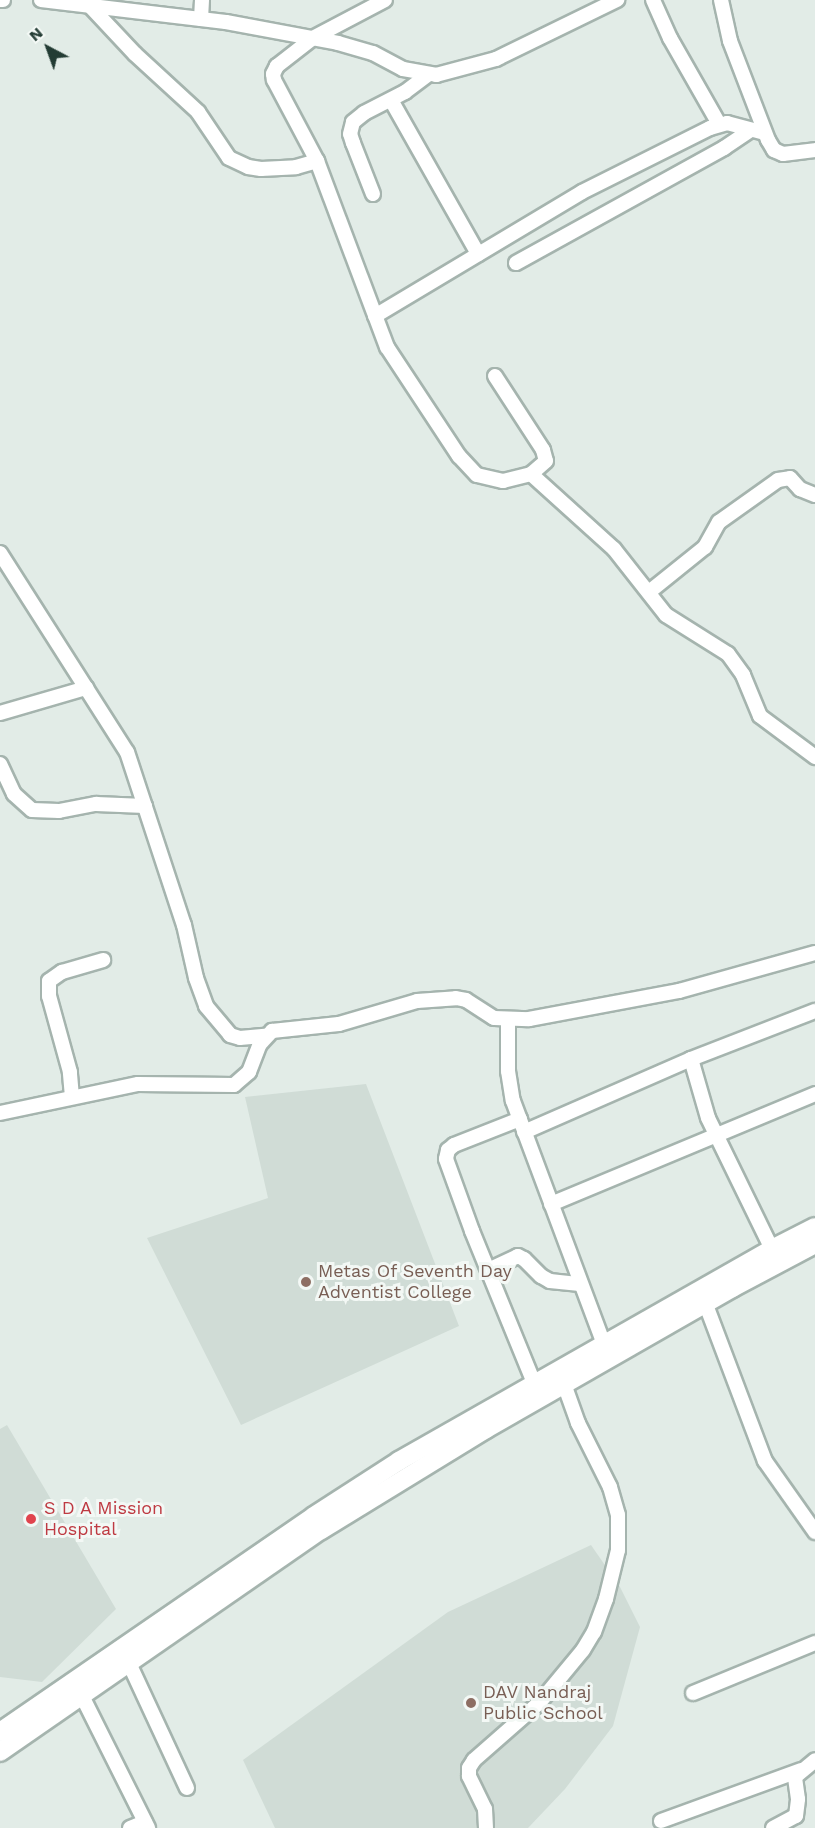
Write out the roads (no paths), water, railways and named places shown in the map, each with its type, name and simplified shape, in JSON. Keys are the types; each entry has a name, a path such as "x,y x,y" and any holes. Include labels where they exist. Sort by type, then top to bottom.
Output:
{"main road":[{"path":"0,1752 128,1661 321,1530 564,1384 703,1296 772,1249 815,1227"},
{"path":"0,1732 314,1516 399,1461 604,1344 815,1244"}],"street":[{"path":"41,0 201,19 313,38 359,48 403,69 429,74 445,73 496,59 603,3 617,0"},
{"path":"201,19 202,0"},
{"path":"384,0 366,4 313,38 282,62 273,74 274,80 317,161 387,347 468,467 477,475 503,481 531,474 546,461 543,450 495,376"},
{"path":"653,0 670,38 719,124"},
{"path":"721,0 730,41 765,134 774,150 783,153 815,150"},
{"path":"89,5 135,54 198,112 221,147 236,162 255,168 279,169 317,161"},
{"path":"373,194 353,143 351,126 356,118 391,100 429,74"},
{"path":"391,100 478,254"},
{"path":"375,316 582,192 719,124 727,123 765,134"},
{"path":"516,262 724,148 749,131"},
{"path":"531,474 614,549 675,623 728,654 743,675 760,716 815,757"},
{"path":"649,592 705,547 718,522 778,480 790,478 800,489 815,495"},
{"path":"0,553 122,741 184,925 196,978 206,1006 230,1035 240,1038 265,1036"},
{"path":"0,713 86,688"},
{"path":"0,764 14,794 32,810 59,812 96,804 145,806"},
{"path":"0,1113 72,1097 156,1083 234,1085 249,1072 265,1036 272,1031 339,1024 401,1004 436,999 466,1000 494,1018 508,1020 581,1011 656,996 815,953"},
{"path":"72,1097 70,1072 49,996 49,981 62,972 103,960"},
{"path":"534,1383 446,1159 448,1150 454,1145 522,1126 815,1011"},
{"path":"508,1020 509,1085 579,1284 604,1344"},
{"path":"691,1059 715,1134 772,1249"},
{"path":"551,1204 815,1094"},
{"path":"488,1270 518,1256 550,1281 579,1284"},
{"path":"703,1296 765,1461 815,1532"},
{"path":"486,1828 485,1809 468,1776 470,1768 474,1760 540,1702 583,1650 594,1632 606,1599 618,1550 618,1515 610,1487 578,1423 564,1384"},
{"path":"693,1693 815,1644"},
{"path":"128,1661 187,1788"},
{"path":"81,1694 146,1825 130,1828"},
{"path":"661,1821 801,1770 815,1760"},
{"path":"773,1828 795,1816 798,1799 794,1784 801,1770"}],"place":[{"name":"Metas Of Seventh Day Adventist College","path":"306,1282"},
{"name":"S D A Mission Hospital","path":"31,1519"},
{"name":"DAV Nandraj Public School","path":"471,1703"}]}
